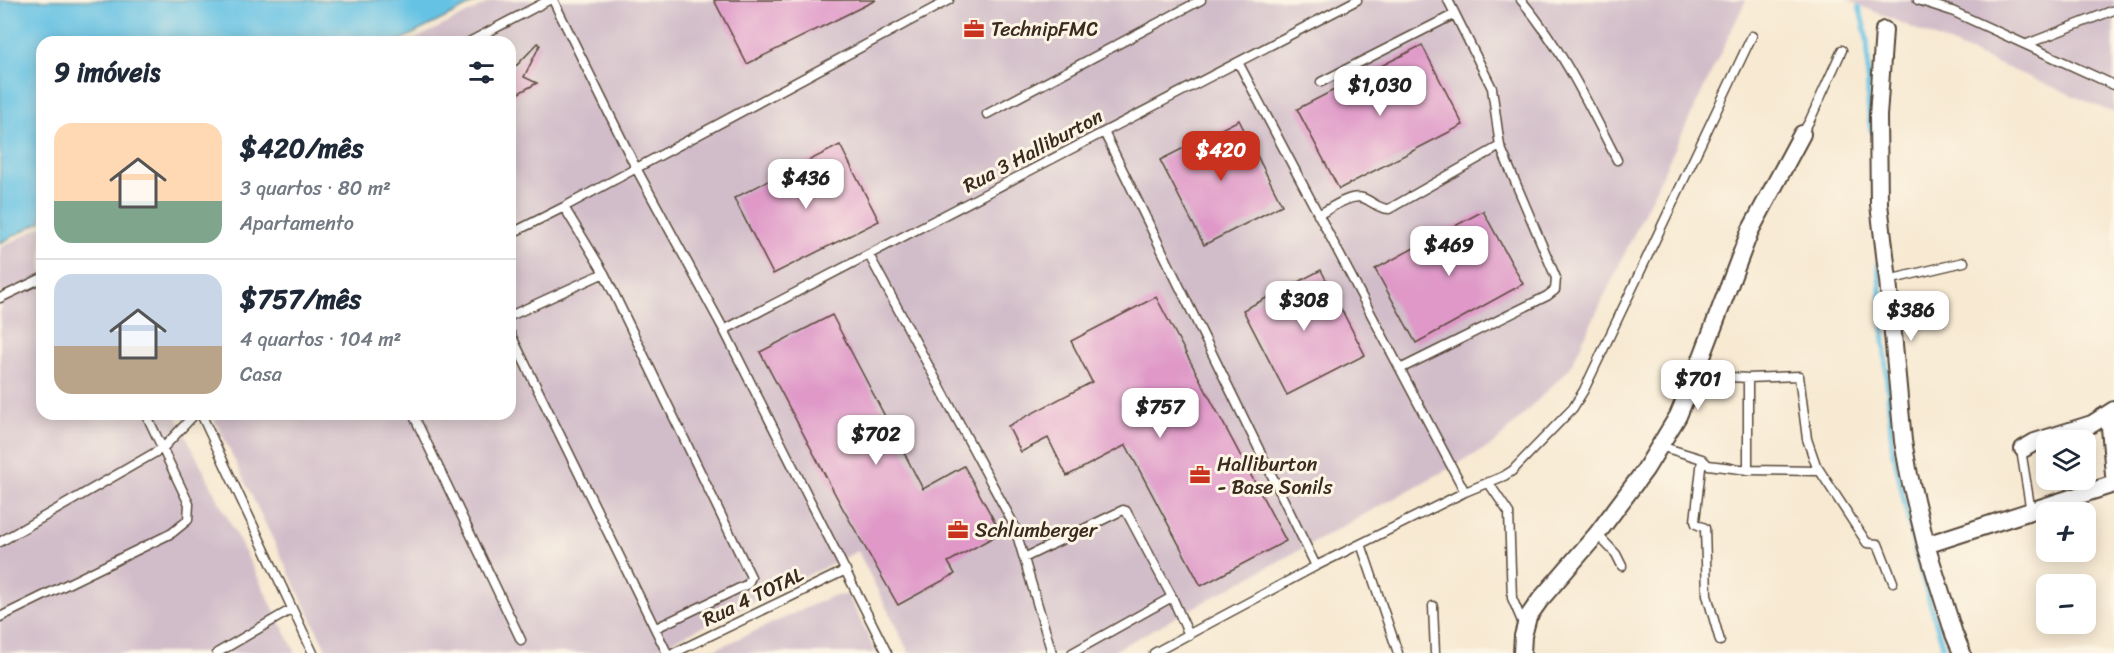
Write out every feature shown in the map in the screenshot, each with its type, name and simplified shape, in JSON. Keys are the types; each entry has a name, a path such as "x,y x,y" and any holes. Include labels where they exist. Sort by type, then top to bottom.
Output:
{"street":[{"path":"1884,30 1878,116 1879,204 1903,441 1926,545 1962,653"},
{"path":"1522,653 1528,617 1597,534 1645,470 1678,416 1750,231 1802,134"},
{"path":"2023,449 2035,442 2082,428 2111,412 2114,475"},
{"path":"1926,545 2114,484"}],"lane":[{"path":"481,36 551,0 636,168 724,330 887,653"},
{"path":"516,231 949,0"},
{"path":"987,114 1201,0"},
{"name":"Rua 3 Halliburton","path":"724,330 1356,0"},
{"path":"1400,369 1547,296 1555,290 1557,278 1500,146 1492,88 1448,0"},
{"path":"1521,0 1542,25 1578,85 1617,160"},
{"path":"1918,0 1952,11 2114,85"},
{"path":"2027,44 2114,10"},
{"path":"1321,82 1455,14"},
{"path":"1154,653 1316,566 1512,471 1573,408 1584,390 1752,36"},
{"path":"1802,134 1842,50"},
{"path":"1238,62 1465,492"},
{"path":"1104,132 1316,566"},
{"path":"1318,215 1355,197 1362,197 1382,209 1389,209 1500,146"},
{"path":"564,207 604,273 752,577 748,584 656,628"},
{"path":"868,255 1014,525 1052,653"},
{"path":"1888,280 1964,262"},
{"path":"516,313 604,273"},
{"path":"0,298 36,281"},
{"path":"516,345 667,653"},
{"path":"1695,375 1748,378 1799,376 1807,440 1819,471 1867,543 1878,544 1893,582"},
{"path":"1748,378 1748,470"},
{"path":"0,618 172,533 188,520 189,504 149,420"},
{"path":"0,542 163,448 189,420"},
{"path":"204,420 313,653"},
{"path":"415,420 521,640"},
{"path":"1660,446 1702,459 1708,465 1748,470 1819,471"},
{"path":"2023,449 2022,456 2031,512"},
{"path":"1702,459 1695,521 1696,524 1705,528 1707,595 1720,641"},
{"path":"1488,482 1509,513 1512,598 1525,629"},
{"path":"1024,558 1123,510 1126,511 1172,597 1189,635"},
{"path":"1597,534 1616,554 1622,566"},
{"path":"1361,544 1398,653"},
{"name":"Rua 4 TOTAL","path":"679,652 846,570"},
{"path":"1072,653 1172,597"},
{"path":"1433,606 1435,653"},
{"path":"217,653 292,609"}],"shaded area":[{"path":"494,0 1746,0 1570,368 1494,444 1110,653 909,653 858,551 648,653 328,653 215,420 516,420 516,36 422,36"},
{"path":"1847,0 2114,0 2114,113"},
{"path":"36,229 36,420 178,420 296,653 0,653 0,248"},
{"path":"848,595 876,653 707,653 832,596"}],"water":[{"path":"0,0 480,0 409,36 36,36 36,224 0,243"}],"building":[{"path":"714,0 876,0 747,64"},
{"path":"538,43 540,45 524,77 537,83 516,94 517,65"},
{"path":"1422,45 1463,125 1339,189 1297,109"},
{"path":"1239,120 1282,205 1204,245 1160,160"},
{"path":"840,145 879,221 773,274 734,198"},
{"path":"1483,211 1523,284 1416,343 1375,269"},
{"path":"1321,270 1365,355 1287,395 1243,310"},
{"path":"1156,297 1286,541 1201,586 1126,445 1067,476 1048,438 1021,452 1008,426 1092,382 1071,341"},
{"path":"832,315 923,489 964,466 1001,533 948,562 955,574 898,605 842,507 760,352"}],"waterway":[{"path":"1859,7 1867,40 1868,108 1871,131"},
{"path":"1878,263 1892,445 1916,556 1945,653"}],"place":[{"name":"TechnipFMC","path":"974,29"},
{"name":"Halliburton - Base Sonils","path":"1200,475"},
{"name":"Schlumberger","path":"958,530"}]}
